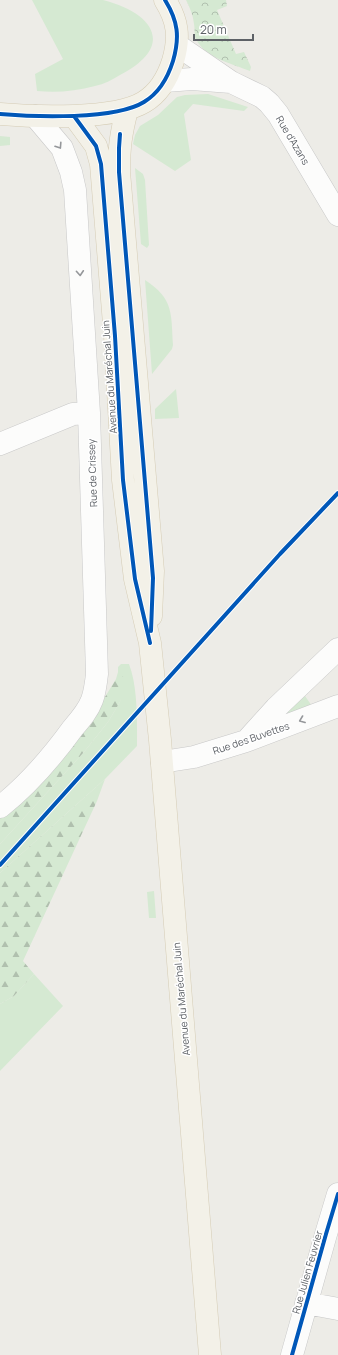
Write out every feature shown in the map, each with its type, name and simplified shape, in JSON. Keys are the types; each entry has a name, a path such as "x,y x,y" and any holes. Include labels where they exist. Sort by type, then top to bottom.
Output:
{"main road":[{"path":"0,114 74,116 101,114 127,110 146,101 165,81 171,69 177,44 178,29 176,19 165,0"},
{"name":"Avenue du Maréchal Juin","path":"127,110 120,134 119,172 153,571 150,643"},
{"name":"Avenue du Maréchal Juin","path":"74,116 96,146 101,164 115,336 124,480 135,579 150,643 160,740 210,1355"}],"street":[{"name":"Rue d'Azans","path":"177,44 231,82 262,97 269,103 278,114 338,215"},
{"name":"Rue d'Azans","path":"165,81 192,79 231,82"},
{"name":"Rue de Crissey","path":"0,807 24,786 44,765 85,712 91,702 96,688 98,674 89,413 75,190 71,172 62,148 35,116"},
{"path":"0,444 73,414 89,413"},
{"path":"246,741 276,708 338,649"},
{"name":"Rue des Buvettes","path":"162,762 194,757 246,741 338,706"},
{"name":"Rue Julien Feuvrier","path":"292,1355 338,1194"},
{"path":"306,1303 338,1309"}],"green space":[{"path":"32,0 103,0 121,6 135,13 146,22 152,32 153,42 148,53 137,64 105,83 88,88 59,92 37,91 35,74 63,59"},
{"path":"186,0 226,0 227,6 217,10 236,54 244,52 251,67 250,71 220,60 200,46 195,37 193,18"},
{"path":"208,94 248,107 244,111 193,104 184,114 191,160 175,171 133,144 135,135 140,126 158,115 177,97 185,95"},
{"path":"0,136 10,137 10,145 0,146"},
{"path":"135,168 143,174 145,180 149,245 147,248 141,244"},
{"path":"145,280 166,300 171,315 172,324 172,349 152,374"},
{"path":"176,389 179,418 155,419 155,409"},
{"path":"121,664 129,664 134,683 137,746 105,779 0,873 0,844 84,752 108,722 120,702 122,672 118,672 118,667"},
{"path":"118,672 122,672 125,685 120,702 108,722 84,752 0,844 0,814 97,710 116,679"},
{"path":"305,696 312,706 266,725"},
{"path":"105,779 97,801 23,961 34,974 14,996 0,1004 0,873"},
{"path":"154,891 156,918 149,918 147,892"},
{"path":"34,974 63,1006 0,1071 0,1004 14,996"}],"cycle path":[{"path":"0,114 74,116 114,112 131,108 144,102 154,94 166,79 173,61 177,44 175,22 165,0"},
{"path":"74,116 96,146 101,164 115,336 123,480 135,579 150,643"},
{"path":"120,134 119,172 153,578 151,631"},
{"path":"0,865 280,554 338,493"},
{"path":"292,1355 338,1194"}]}
